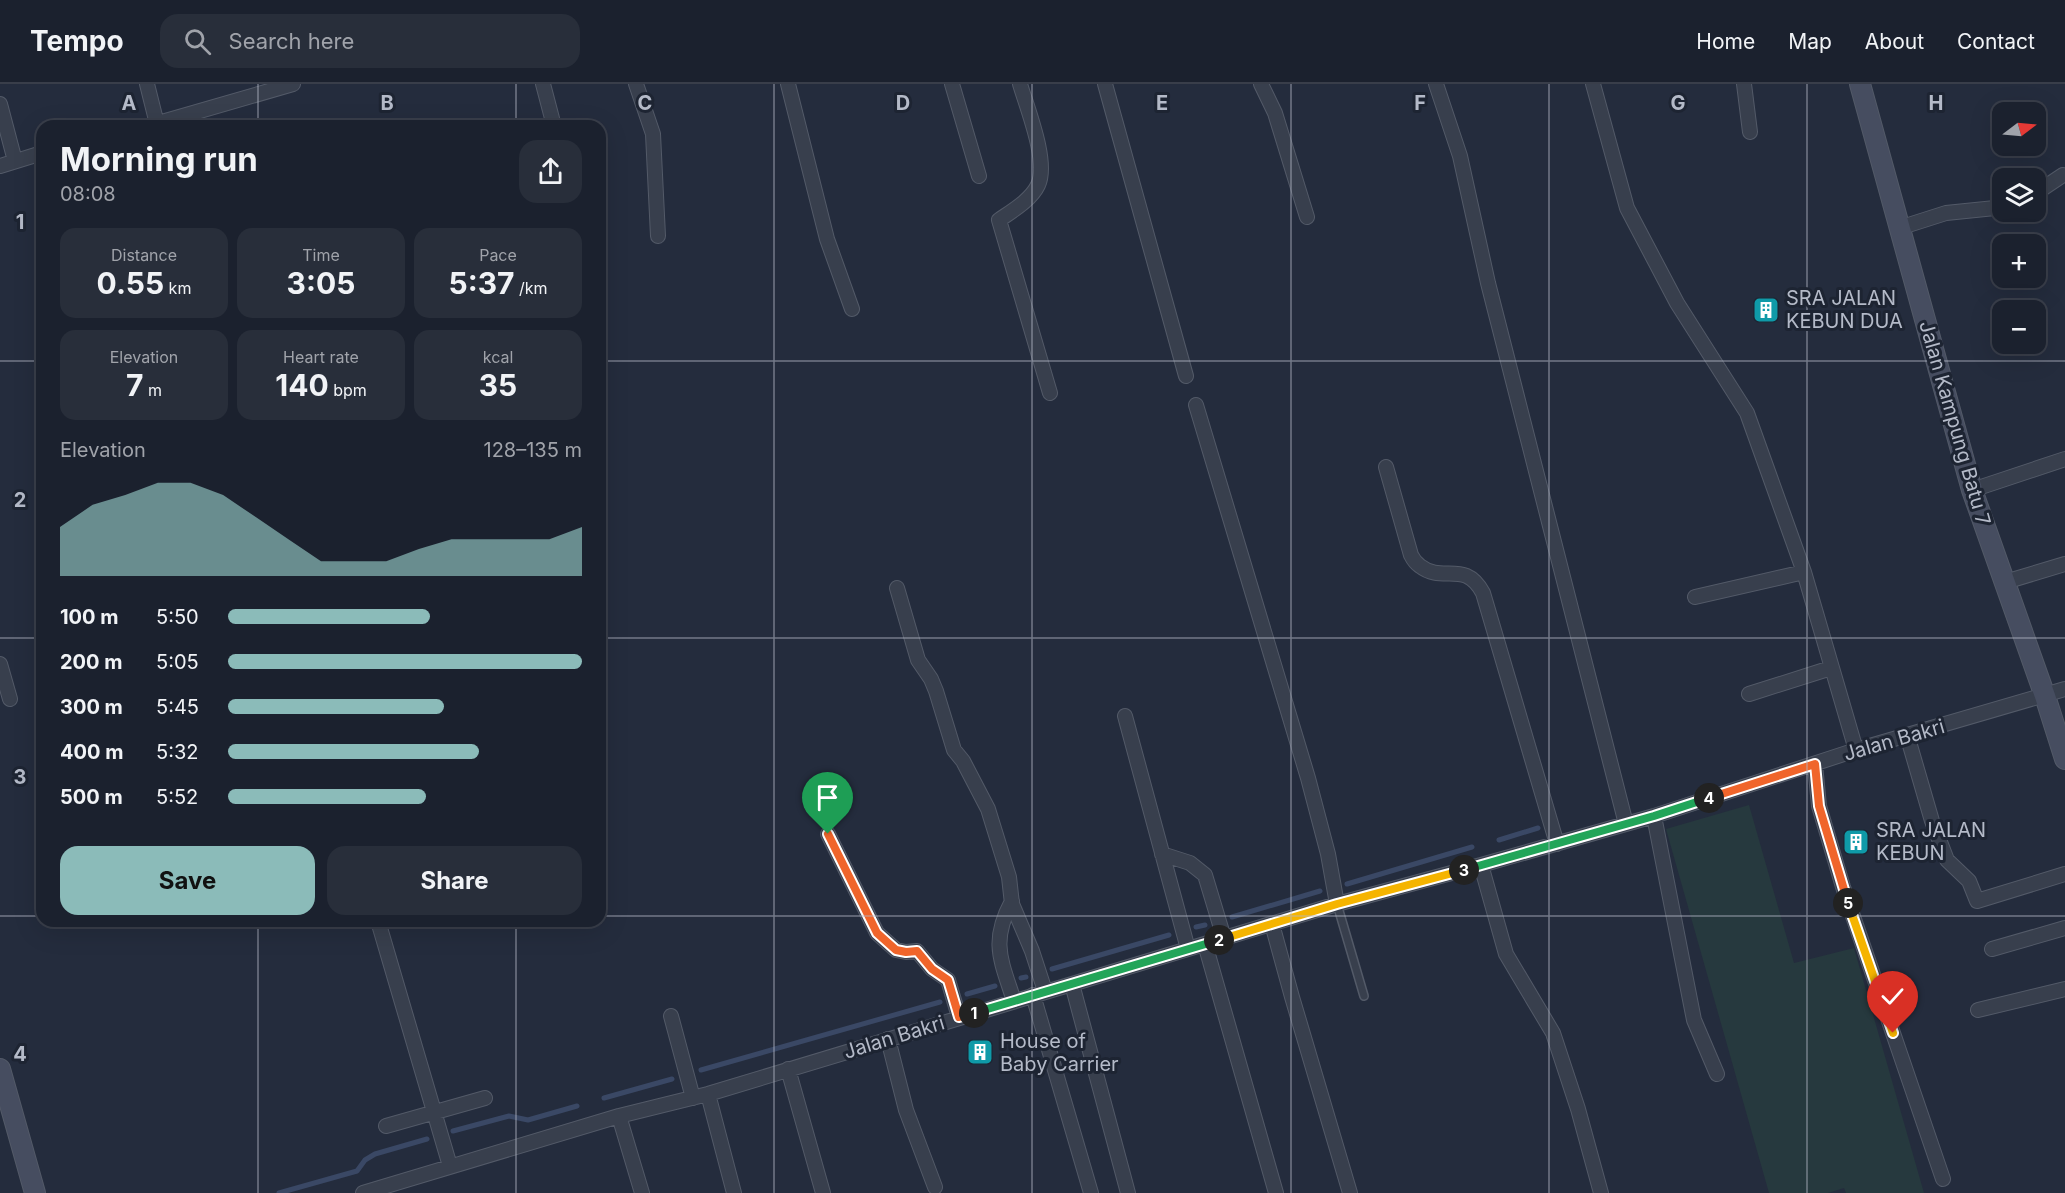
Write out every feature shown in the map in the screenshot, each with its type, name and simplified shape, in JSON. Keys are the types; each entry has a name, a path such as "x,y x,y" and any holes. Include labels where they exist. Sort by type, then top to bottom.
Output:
{"street":[{"path":"147,84 160,120"},
{"path":"174,120 293,84"},
{"path":"543,84 552,120"},
{"path":"636,84 653,134 658,236"},
{"path":"788,84 827,239 852,309"},
{"path":"952,84 979,176"},
{"path":"1020,84 1042,158 1038,185 1023,202 999,220 1050,393"},
{"path":"1105,84 1186,376"},
{"path":"1261,84 1275,113 1307,216"},
{"path":"1436,84 1460,156 1488,283 1626,824"},
{"path":"1593,84 1627,208 1677,303 1747,412 1804,572 1856,750"},
{"path":"1744,84 1750,132"},
{"name":"Jalan Kampung Batu 7","path":"1860,84 1972,490 2065,759"},
{"path":"0,104 15,161"},
{"path":"0,166 36,155"},
{"path":"2046,187 2063,176"},
{"path":"1899,228 1946,213 1992,208"},
{"path":"1196,405 1308,778 1328,854 1337,904"},
{"path":"1972,490 2065,459"},
{"path":"1386,467 1411,555 1420,566 1432,572 1466,574 1478,582 1483,593 1557,844"},
{"path":"2005,582 2065,564"},
{"path":"1695,597 1804,572"},
{"path":"897,588 918,660 936,691 954,750 963,761 988,808 1009,877 1012,901 1032,951 1039,993 1091,1193"},
{"path":"0,664 10,699"},
{"path":"1749,694 1831,668"},
{"name":"Jalan Bakri","path":"363,1193 619,1116 708,1094 1337,904 1481,866 1654,816 1856,750 2065,689"},
{"path":"1125,716 1188,949"},
{"path":"1908,735 1932,821 1947,860 1969,881 1977,901 2065,874"},
{"path":"1815,764 1819,806 1843,887 1943,1179"},
{"path":"1654,816 1694,1020 1717,1074"},
{"path":"828,834 877,933 896,950 917,951 932,969 948,980 959,1017"},
{"path":"1162,854 1191,863 1204,875 1224,938"},
{"path":"1481,866 1506,954 1553,1033 1578,1109 1601,1193"},
{"path":"1012,901 1004,915 999,935 999,952 1014,1001"},
{"path":"1272,924 1350,1193"},
{"path":"380,927 450,1166"},
{"path":"1992,949 2065,928"},
{"path":"1205,944 1276,1193"},
{"path":"1072,984 1128,1193"},
{"path":"1978,1010 2065,989"},
{"path":"671,1016 693,1098"},
{"path":"888,1039 906,1110 935,1187"},
{"path":"0,1069 35,1193"},
{"path":"788,1069 823,1193"},
{"path":"708,1094 734,1193"},
{"path":"386,1126 485,1098"},
{"path":"619,1116 642,1193"}],"lane":[{"path":"1337,904 1364,996"}],"green space":[{"path":"1749,805 1794,963 1854,948 1924,1193 1846,1193 1844,1188 1828,1193 1769,1193 1666,829"}],"waterway":[{"path":"1499,840 1538,828"},
{"path":"1347,884 1472,847"},
{"path":"1232,917 1320,891"},
{"path":"1196,927 1205,925"},
{"path":"1052,969 1169,935"},
{"path":"1021,978 1026,977"},
{"path":"967,994 995,986"},
{"path":"701,1070 940,1002"},
{"path":"604,1098 672,1079"},
{"path":"453,1131 509,1116 528,1120 577,1106"},
{"path":"279,1193 357,1171 365,1160 375,1154 427,1139"}],"place":[{"name":"SRA JALAN KEBUN DUA","path":"1766,310"},
{"name":"SRA JALAN KEBUN","path":"1856,842"},
{"name":"House of Baby Carrier","path":"980,1052"}],"route":[{"path":"828,834 877,933 896,950 917,951 932,969 948,980 959,1017 1337,904 1481,866 1654,816 1815,764 1819,806 1843,887 1893,1033"}]}
